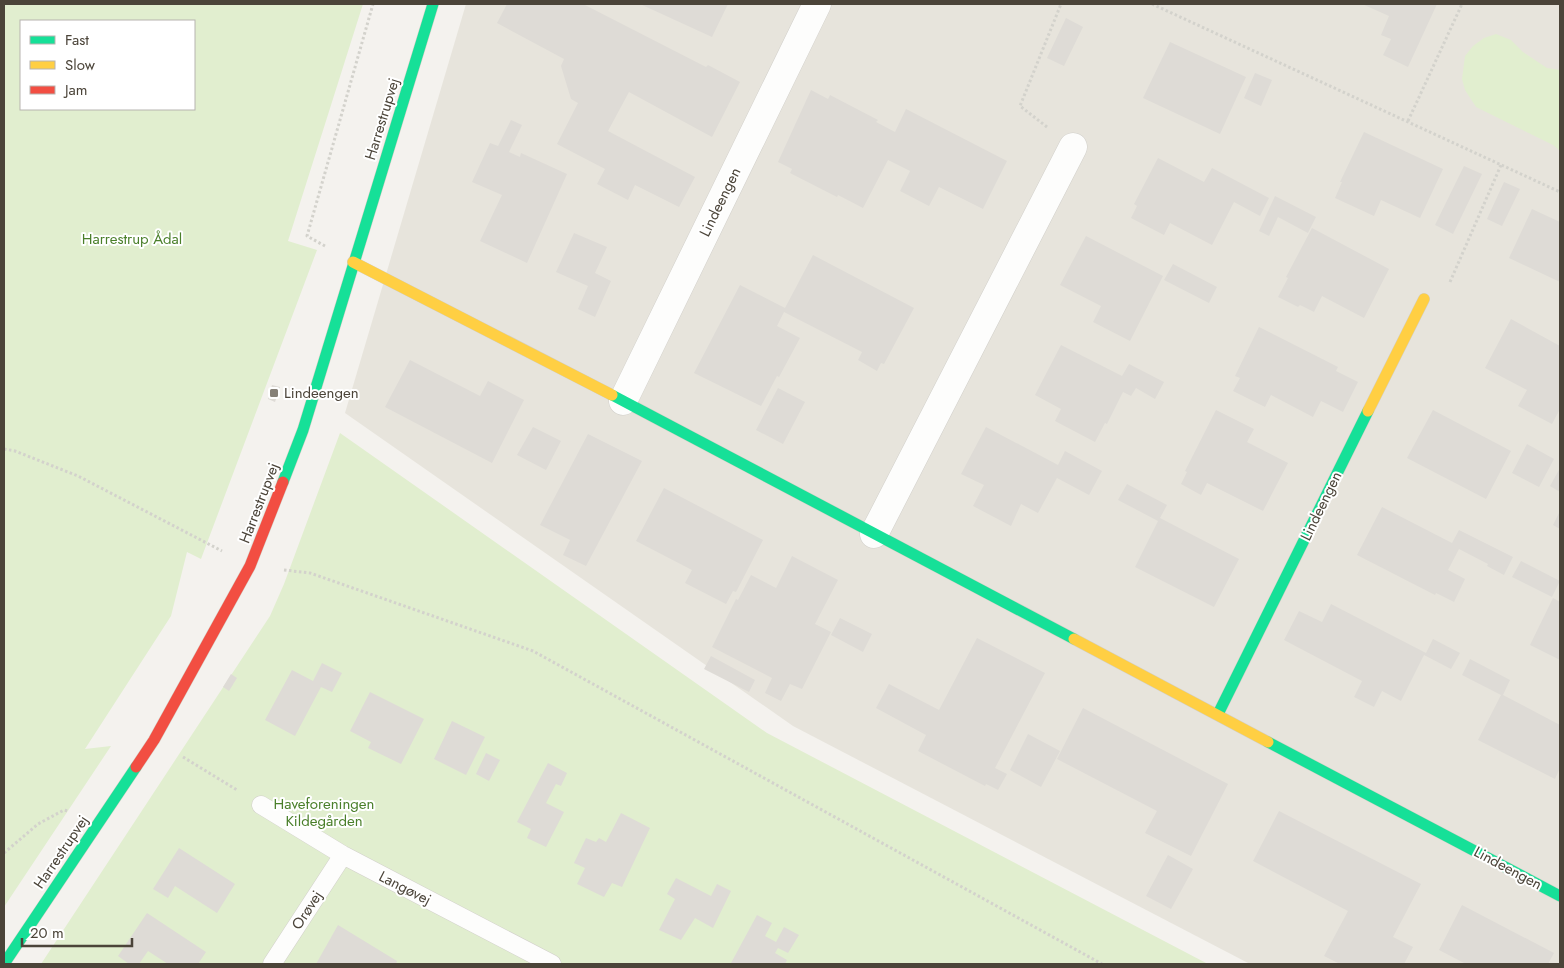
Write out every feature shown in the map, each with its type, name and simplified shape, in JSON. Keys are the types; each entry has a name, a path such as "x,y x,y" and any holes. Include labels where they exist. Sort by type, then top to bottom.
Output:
{"street":[{"name":"Harrestrupvej","path":"4,964 154,740 250,566 303,430 433,4"},
{"name":"Lindeengen","path":"624,400 818,4"},
{"path":"874,534 1073,147"},
{"name":"Lindeengen","path":"354,262 624,400 874,534 1560,895"},
{"name":"Lindeengen","path":"1218,714 1424,299"}],"lane":[{"name":"Langøvej","path":"260,805 343,856 552,964"},
{"name":"Orøvej","path":"272,964 343,856"}],"path":[{"path":"354,262 308,236 372,4"},
{"path":"1061,4 1020,106 1073,147"},
{"path":"1152,4 1560,192"},
{"path":"1408,122 1462,4"},
{"path":"1424,299 1447,289 1501,165"},
{"path":"4,449 15,451 78,476 250,566 310,573 533,651 1102,964"},
{"path":"154,740 260,805"},
{"path":"4,853 38,824 64,810 99,822"}],"shaded area":[{"path":"466,4 1560,4 1560,964 1250,964 793,726 345,413"}],"green space":[{"name":"Harrestrup Ådal","path":"4,4 363,4 288,241 317,250 201,559 187,552 171,616 85,749 111,746 4,907"},
{"path":"1496,34 1511,40 1523,52 1547,68 1560,70 1560,151 1553,145 1476,107 1465,90 1462,79 1465,56 1473,46 1484,38"},
{"name":"Haveforeningen Kildegården","path":"340,433 767,733 1208,964 41,964 270,616 284,584"}],"building":[{"path":"507,4 583,4 706,67 708,65 740,82 712,137 629,92 608,131 695,177 679,207 635,185 628,200 597,184 605,169 557,144 578,103 571,99 561,66 564,59 497,23"},
{"path":"640,4 728,4 712,37"},
{"path":"1362,4 1437,4 1408,67 1383,55 1391,39 1381,35 1389,16"},
{"path":"1066,18 1083,27 1064,66 1047,58"},
{"path":"1170,42 1246,77 1220,134 1143,98"},
{"path":"1255,73 1272,80 1261,106 1244,98"},
{"path":"811,90 828,99 830,95 878,120 876,122 895,132 906,109 1007,161 983,209 939,187 929,206 900,191 910,171 888,160 863,208 790,173 792,169 778,162"},
{"path":"511,120 522,125 509,152 520,157 521,153 567,174 527,263 480,241 502,195 472,182 490,143 498,146"},
{"path":"1364,132 1443,169 1420,218 1381,200 1374,216 1335,198 1342,182 1340,182"},
{"path":"1158,158 1204,182 1212,168 1269,198 1260,216 1234,202 1212,245 1170,223 1164,235 1131,218 1137,206 1134,204"},
{"path":"1464,166 1482,174 1453,234 1435,225"},
{"path":"1504,182 1520,189 1502,226 1487,219"},
{"path":"1275,196 1316,217 1308,233 1278,217 1269,236 1259,231"},
{"path":"1532,209 1560,222 1560,282 1509,258"},
{"path":"1312,228 1389,269 1364,318 1322,296 1314,312 1300,305 1298,307 1278,297 1288,278 1286,277"},
{"path":"574,233 607,247 595,273 611,281 595,317 578,309 588,286 556,272"},
{"path":"1086,236 1163,276 1130,341 1093,322 1101,306 1060,285"},
{"path":"813,255 914,308 884,364 881,363 877,371 858,360 862,352 784,312 777,326 800,338 761,406 694,373 740,285 785,308"},
{"path":"1173,264 1217,287 1209,303 1164,280"},
{"path":"1511,319 1560,346 1560,409 1552,424 1518,406 1527,390 1485,368"},
{"path":"1259,327 1338,367 1336,371 1358,382 1343,412 1321,401 1313,417 1271,395 1265,407 1233,391 1240,378 1235,376"},
{"path":"1061,345 1122,376 1129,364 1164,382 1155,399 1136,388 1131,396 1123,392 1107,424 1105,423 1095,442 1055,421 1061,409 1035,395"},
{"path":"410,360 480,396 488,381 524,400 492,463 385,407"},
{"path":"272,385 280,387 275,402 268,399"},
{"path":"778,388 805,402 783,444 756,430"},
{"path":"1216,410 1254,429 1247,442 1288,463 1263,511 1207,483 1201,495 1181,484 1187,472 1185,471"},
{"path":"1433,410 1511,451 1486,499 1407,458"},
{"path":"533,427 561,441 546,470 517,455"},
{"path":"986,427 1058,465 1065,451 1102,471 1089,495 1057,478 1038,513 1021,504 1011,526 973,506 984,485 961,474"},
{"path":"588,434 642,461 586,566 563,555 570,540 540,525"},
{"path":"1527,444 1554,459 1539,487 1512,473"},
{"path":"1560,468 1560,492 1550,486"},
{"path":"1127,484 1167,505 1160,518 1239,559 1214,607 1135,567 1158,521 1118,500"},
{"path":"664,488 763,540 736,592 733,591 726,604 685,583 692,570 636,541"},
{"path":"1382,507 1452,543 1459,530 1513,557 1504,575 1487,566 1488,564 1459,549 1448,570 1465,579 1454,602 1436,593 1435,595 1357,555"},
{"path":"1560,511 1560,529 1553,525"},
{"path":"792,556 838,580 815,624 831,632 802,689 790,684 781,701 765,693 772,678 712,647 736,599 738,600 751,575 776,588"},
{"path":"1521,561 1560,581 1552,597 1512,577"},
{"path":"1553,598 1560,602 1560,660 1530,645"},
{"path":"1331,604 1426,653 1433,639 1460,653 1451,669 1424,655 1401,701 1382,691 1374,707 1354,697 1362,681 1284,640 1299,611 1322,622"},
{"path":"840,618 872,634 863,652 831,635"},
{"path":"977,638 1045,673 995,768 1007,774 998,790 986,784 985,786 918,751 926,735 876,708 889,684 939,710"},
{"path":"711,656 755,680 749,692 704,669"},
{"path":"1470,659 1510,680 1503,695 1560,725 1560,768 1555,779 1478,740 1501,695 1462,675"},
{"path":"322,663 342,673 332,692 321,687 295,736 265,720 292,670 313,681"},
{"path":"231,674 237,678 229,691 223,687"},
{"path":"370,692 424,719 401,764 368,748 371,742 350,731"},
{"path":"1083,708 1228,784 1191,856 1145,833 1157,811 1057,759"},
{"path":"452,721 485,737 466,775 434,759"},
{"path":"1028,734 1060,751 1041,787 1010,770"},
{"path":"486,753 500,760 489,781 476,774"},
{"path":"548,763 567,773 561,786 556,784 546,803 564,812 546,847 527,838 531,829 517,822"},
{"path":"1279,811 1421,884 1393,937 1413,947 1404,964 1340,964 1324,956 1348,911 1253,861"},
{"path":"621,813 650,828 622,887 612,883 604,897 577,884 585,868 574,863 586,838 596,842 599,838 606,842"},
{"path":"179,848 235,884 217,913 175,886 168,898 153,889"},
{"path":"1168,855 1193,869 1171,909 1146,896"},
{"path":"676,878 711,896 717,884 731,891 713,928 695,918 681,940 659,930 675,899 667,894"},
{"path":"1462,905 1554,953 1548,964 1466,964 1439,950"},
{"path":"147,913 206,952 198,964 168,964 148,951 139,964 129,964 118,956"},
{"path":"757,915 772,923 765,936 776,942 784,927 799,935 788,953 778,948 775,953 787,960 785,964 731,963"},
{"path":"338,925 397,961 396,964 316,964"}],"traffic: fast":[{"path":"283,482 303,430 433,4"},
{"path":"612,395 1074,639"},
{"path":"1218,714 1368,411"},
{"path":"1268,742 1560,896"},
{"path":"4,964 136,767"}],"traffic: slow":[{"path":"353,262 612,395"},
{"path":"1368,411 1424,299"},
{"path":"1074,639 1268,742"}],"traffic: jam":[{"path":"136,767 154,740 250,566 283,482"}],"place":[{"name":"Lindeengen","path":"274,393"}]}
